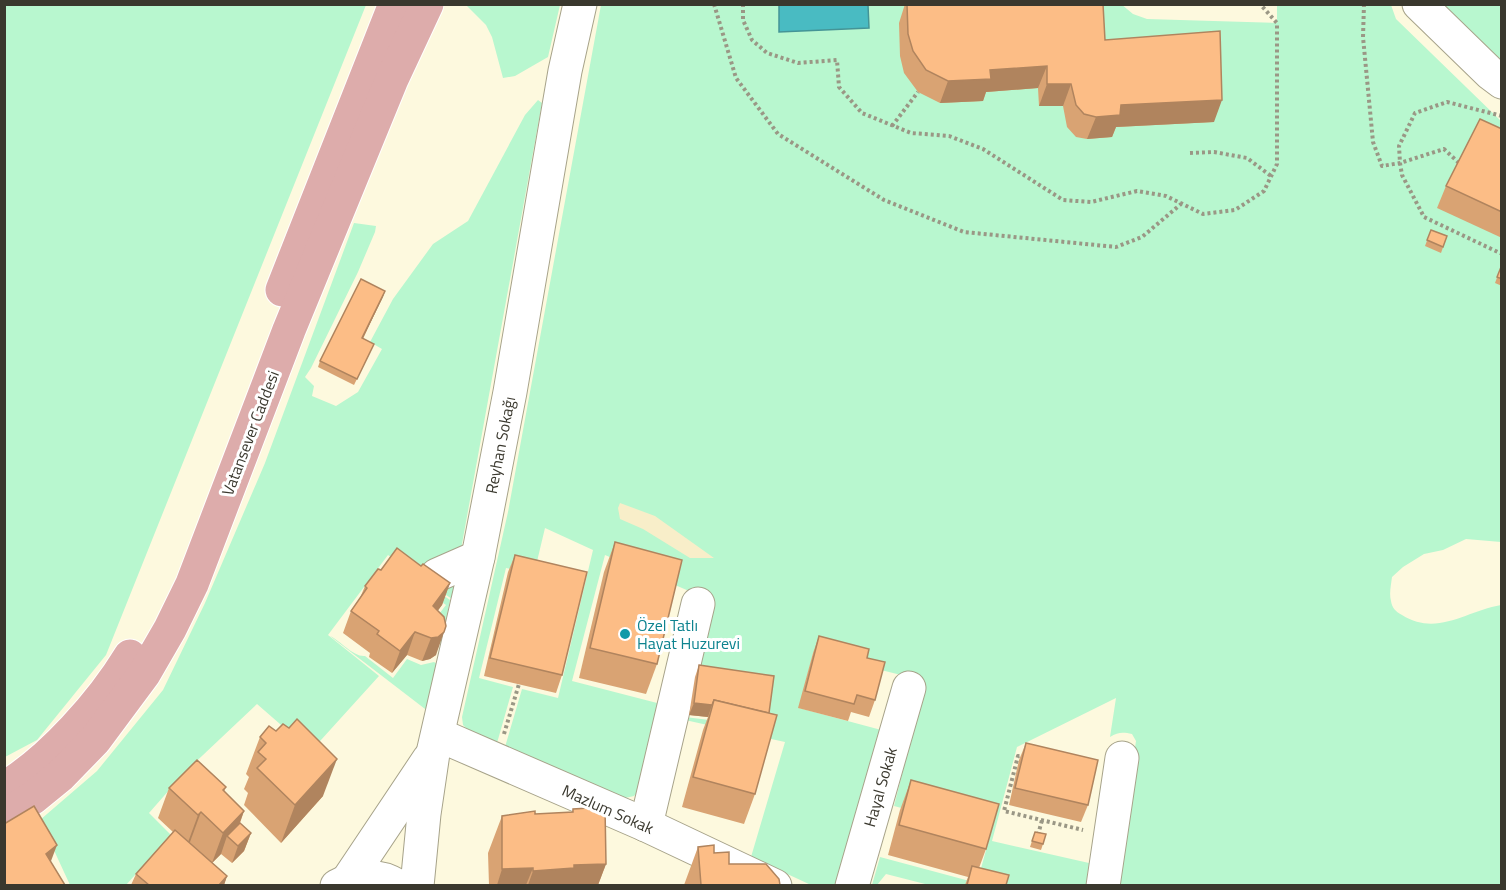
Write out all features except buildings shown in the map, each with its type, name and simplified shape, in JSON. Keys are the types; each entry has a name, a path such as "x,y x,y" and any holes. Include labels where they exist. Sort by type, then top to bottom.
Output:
{"main road":[{"name":"Vatansever Caddesi","path":"4,788 31,769 87,714 127,662 147,628 166,589 348,119 395,4"},
{"name":"Vatansever Caddesi","path":"4,815 33,798 60,776 95,740 144,674 170,629 192,584 290,330 392,79 427,4"}],"street":[{"name":"Reyhan Sokağı","path":"417,885 420,849 436,744 478,557 510,392 563,83 580,4"},
{"path":"1419,4 1502,82"},
{"path":"437,575 478,557"},
{"path":"646,825 698,604"},
{"name":"Hayal Sokak","path":"852,885 909,688"},
{"path":"343,884 436,744"},
{"name":"Mazlum Sokak","path":"436,744 496,760 776,885"},
{"path":"1103,885 1122,758"},
{"path":"343,884 368,876 386,879 398,885"}],"path":[{"path":"714,4 736,78 778,134 884,200 964,232 1116,247 1142,237 1181,204"},
{"path":"743,4 743,20 752,39 767,53 798,63 837,60 839,87 862,113 910,132 948,136 982,149 1063,200 1090,202 1137,191 1166,196 1203,214 1235,210 1264,191 1277,164 1277,23 1260,4"},
{"path":"1364,4 1363,37 1372,142 1382,165 1400,163 1444,148 1460,164"},
{"path":"892,126 918,92"},
{"path":"1502,116 1447,102 1414,113 1399,146 1402,175 1424,217 1502,254"},
{"path":"1190,153 1214,152 1247,158 1271,176"},
{"path":"1441,233 1444,226"},
{"path":"496,760 519,684"},
{"path":"1029,759 1018,756 1004,811 1084,830 1086,819"},
{"path":"1037,839 1042,820"}],"green space":[{"path":"1121,4 1133,14 1147,19 1277,23 1277,5 1391,5 1396,19 1501,121 1495,139 1502,143 1501,542 1466,539 1443,550 1424,554 1392,577 1390,595 1392,606 1398,613 1427,624 1452,620 1501,605 1501,885 1114,885 1136,741 1129,733 1118,733 1110,737 1116,698 1017,747 992,841 1089,863 1086,885 929,885 886,874 877,885 872,885 880,857 977,883 991,832 894,806 923,691 901,675 813,653 799,708 885,731 837,882 833,885 811,885 751,857 785,742 685,720 685,717 767,727 694,675 689,591 605,555 572,681 661,704 641,788 634,796 625,798 505,747 522,689 558,698 593,550 545,528 534,574 506,568 479,678 513,687 497,743 469,731 463,725 462,717 508,512 601,5"},
{"path":"5,5 366,5 106,655 37,740 5,757"},
{"path":"466,5 560,5 548,57 515,76 503,78 492,37 486,25"},
{"path":"1444,5 1501,5 1501,59 1500,59"},
{"path":"538,100 542,103 452,599 388,555 328,635 379,676 311,751 257,704 185,772 149,813 171,835 126,885 70,885 40,820 97,771 163,690 205,603 265,463 354,223 376,226 375,232 358,272 305,377 314,386 312,396 336,406 358,392 382,349 370,342 393,299 433,244 468,221 525,115"},
{"path":"437,591 450,600 441,645 439,638 429,627 446,605 435,597"},
{"path":"330,636 356,654 365,656 393,678 407,659 421,665 434,662 437,664 429,712"}],"sand":[{"path":"620,503 655,516 714,558 690,558 643,529 620,519 618,508"}],"water":[{"path":"779,5 868,5 869,28 779,32"}],"place":[{"name":"Özel Tatlı Hayat Huzurevi","path":"625,634"}]}
